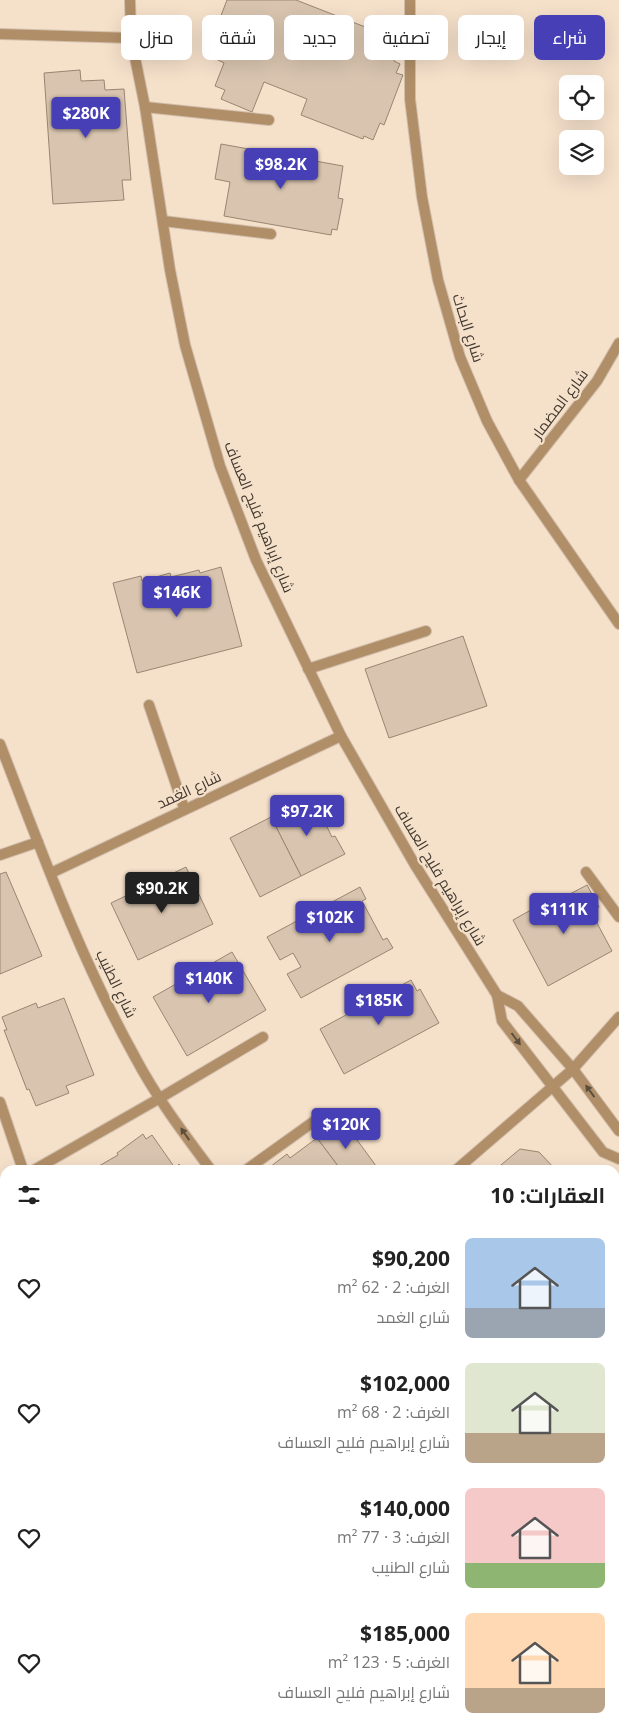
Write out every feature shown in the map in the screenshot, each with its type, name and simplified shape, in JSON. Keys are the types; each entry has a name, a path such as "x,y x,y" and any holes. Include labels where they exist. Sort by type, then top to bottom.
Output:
{"street":[{"name":"شارع إبراهيم فليح العساف","path":"130,0 130,15"},
{"name":"شارع البحاث","path":"410,0 410,99 422,197 438,280 460,357 487,421 519,480 619,624"},
{"path":"0,34 121,38"},
{"name":"شارع إبراهيم فليح العساف","path":"135,60 145,107 170,270 186,345 220,466 256,560 341,736 415,865 497,995 502,1021 603,1152 619,1159"},
{"path":"145,107 269,120"},
{"path":"163,221 271,234"},
{"name":"شارع المضمار","path":"519,480 592,388 619,343"},
{"path":"308,669 426,631"},
{"path":"150,706 184,808"},
{"name":"شارع الغمد","path":"52,873 184,808 341,736"},
{"name":"شارع الطنيب","path":"0,744 80,945 110,1008 135,1058 160,1098 207,1165"},
{"path":"0,856 38,842"},
{"path":"586,872 619,918"},
{"name":"شارع إبراهيم فليح العساف","path":"497,995 518,1006 573,1068 619,1131"},
{"path":"462,1165 552,1088 573,1068 619,1017"},
{"path":"43,1165 263,1037"},
{"path":"0,1102 21,1165"},
{"path":"253,1165 320,1117"}],"building":[{"path":"227,0 296,0 334,15 284,15 284,60 354,60 354,23 364,27 364,60 394,60 400,64 396,73 403,75 384,125 380,123 373,140 364,136 363,139 301,115 307,99 264,82 252,112 221,99 225,90 215,86 224,63 218,60 274,60 274,15 221,15"},
{"path":"80,70 81,81 104,80 105,90 124,89 131,180 122,180 124,200 53,204 44,73"},
{"path":"221,144 343,166 338,198 343,199 337,230 332,229 331,235 224,216 230,182 215,179"},
{"path":"221,567 242,646 137,673 113,583 141,576 142,581 170,573 171,577 199,570 200,573"},
{"path":"463,636 487,706 389,738 365,669"},
{"path":"312,797 332,837 335,836 345,854 301,876 271,817"},
{"path":"271,817 301,876 260,897 230,838"},
{"path":"186,867 213,924 138,960 111,903"},
{"path":"6,872 42,956 0,974 0,874"},
{"path":"587,885 599,907 591,912 612,951 548,986 513,920 547,901 549,905"},
{"path":"360,887 366,899 362,901 383,940 387,938 393,948 301,998 287,974 301,967 293,953 280,960 267,937"},
{"path":"232,952 266,1010 187,1056 153,997"},
{"path":"411,980 417,991 420,989 439,1023 344,1074 320,1029"},
{"path":"64,998 94,1075 66,1086 69,1093 36,1106 29,1089 27,1090 4,1030 7,1030 2,1017 36,1003 38,1008"},
{"path":"340,1122 349,1135 352,1133 375,1165 337,1165 317,1138"},
{"path":"143,1134 146,1139 152,1135 173,1165 101,1165 118,1155 117,1153"},
{"path":"317,1138 337,1165 273,1165 287,1154 290,1158"},
{"path":"520,1149 539,1152 551,1165 501,1165"}]}
